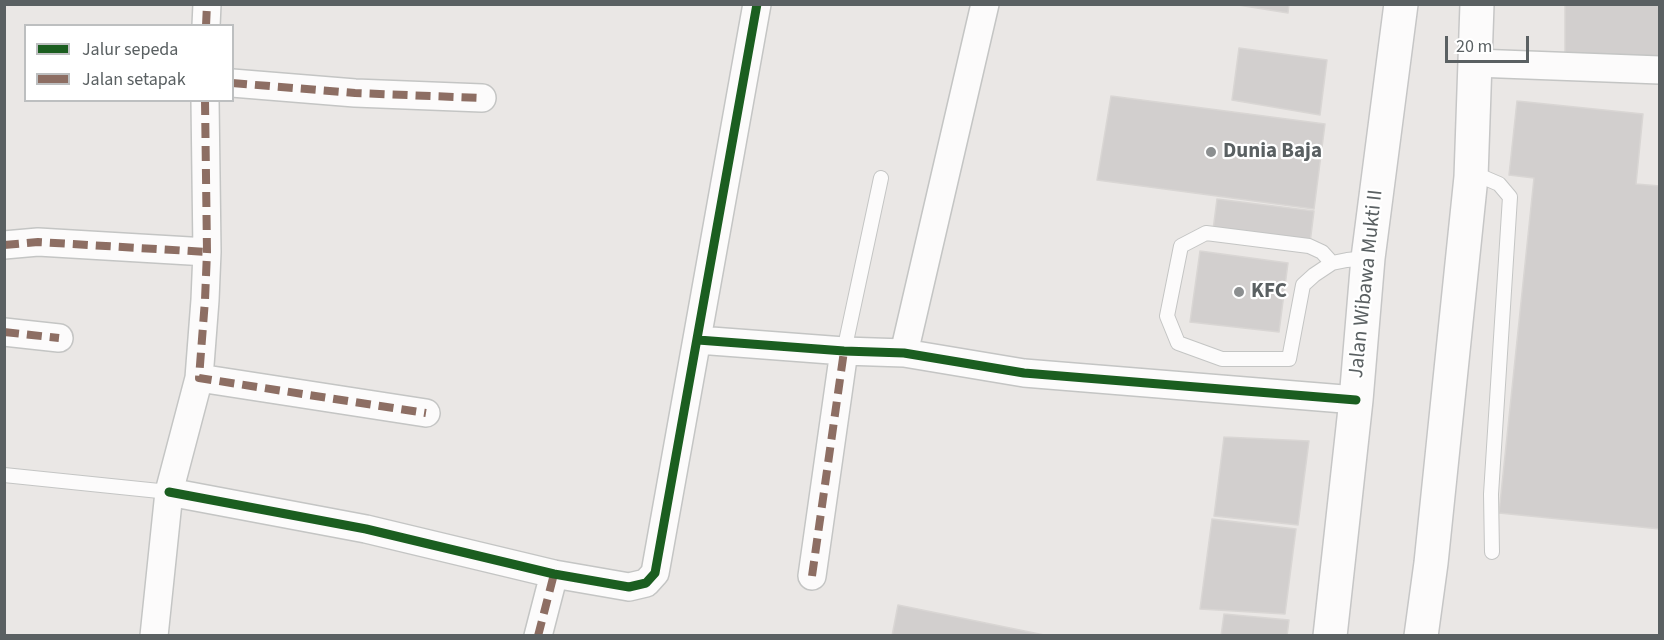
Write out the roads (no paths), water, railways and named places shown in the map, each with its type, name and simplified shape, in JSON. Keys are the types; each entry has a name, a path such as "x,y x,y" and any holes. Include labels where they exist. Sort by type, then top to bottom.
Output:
{"main road":[{"name":"Jalan Wibawa Mukti II","path":"1330,636 1356,400 1368,258 1401,4"},
{"path":"1425,635 1471,177 1477,4"}],"street":[{"path":"206,24 207,4"},
{"path":"169,492 366,529 554,574 629,587 646,583 655,573 757,4"},
{"path":"904,353 985,4"},
{"path":"1475,63 1659,70"},
{"path":"234,83 355,93 482,98"},
{"path":"154,636 169,492 199,378 207,252 205,102"},
{"path":"4,245 38,242 207,252"},
{"path":"4,332 59,338"},
{"path":"698,340 904,353 1024,373 1356,400"},
{"path":"812,576 844,351"},
{"path":"199,378 426,413"},
{"path":"538,636 554,574"}],"lane":[{"path":"1471,177 1485,178 1499,184 1510,197 1491,510 1492,552"},
{"path":"844,351 881,178"},
{"path":"1332,263 1322,252 1309,246 1206,233 1181,246 1167,316 1178,344 1222,359 1289,358 1304,285 1332,263 1368,258"},
{"path":"4,475 169,492"}],"place":[{"name":"Dunia Baja","path":"1211,152"},
{"name":"KFC","path":"1239,292"}]}
